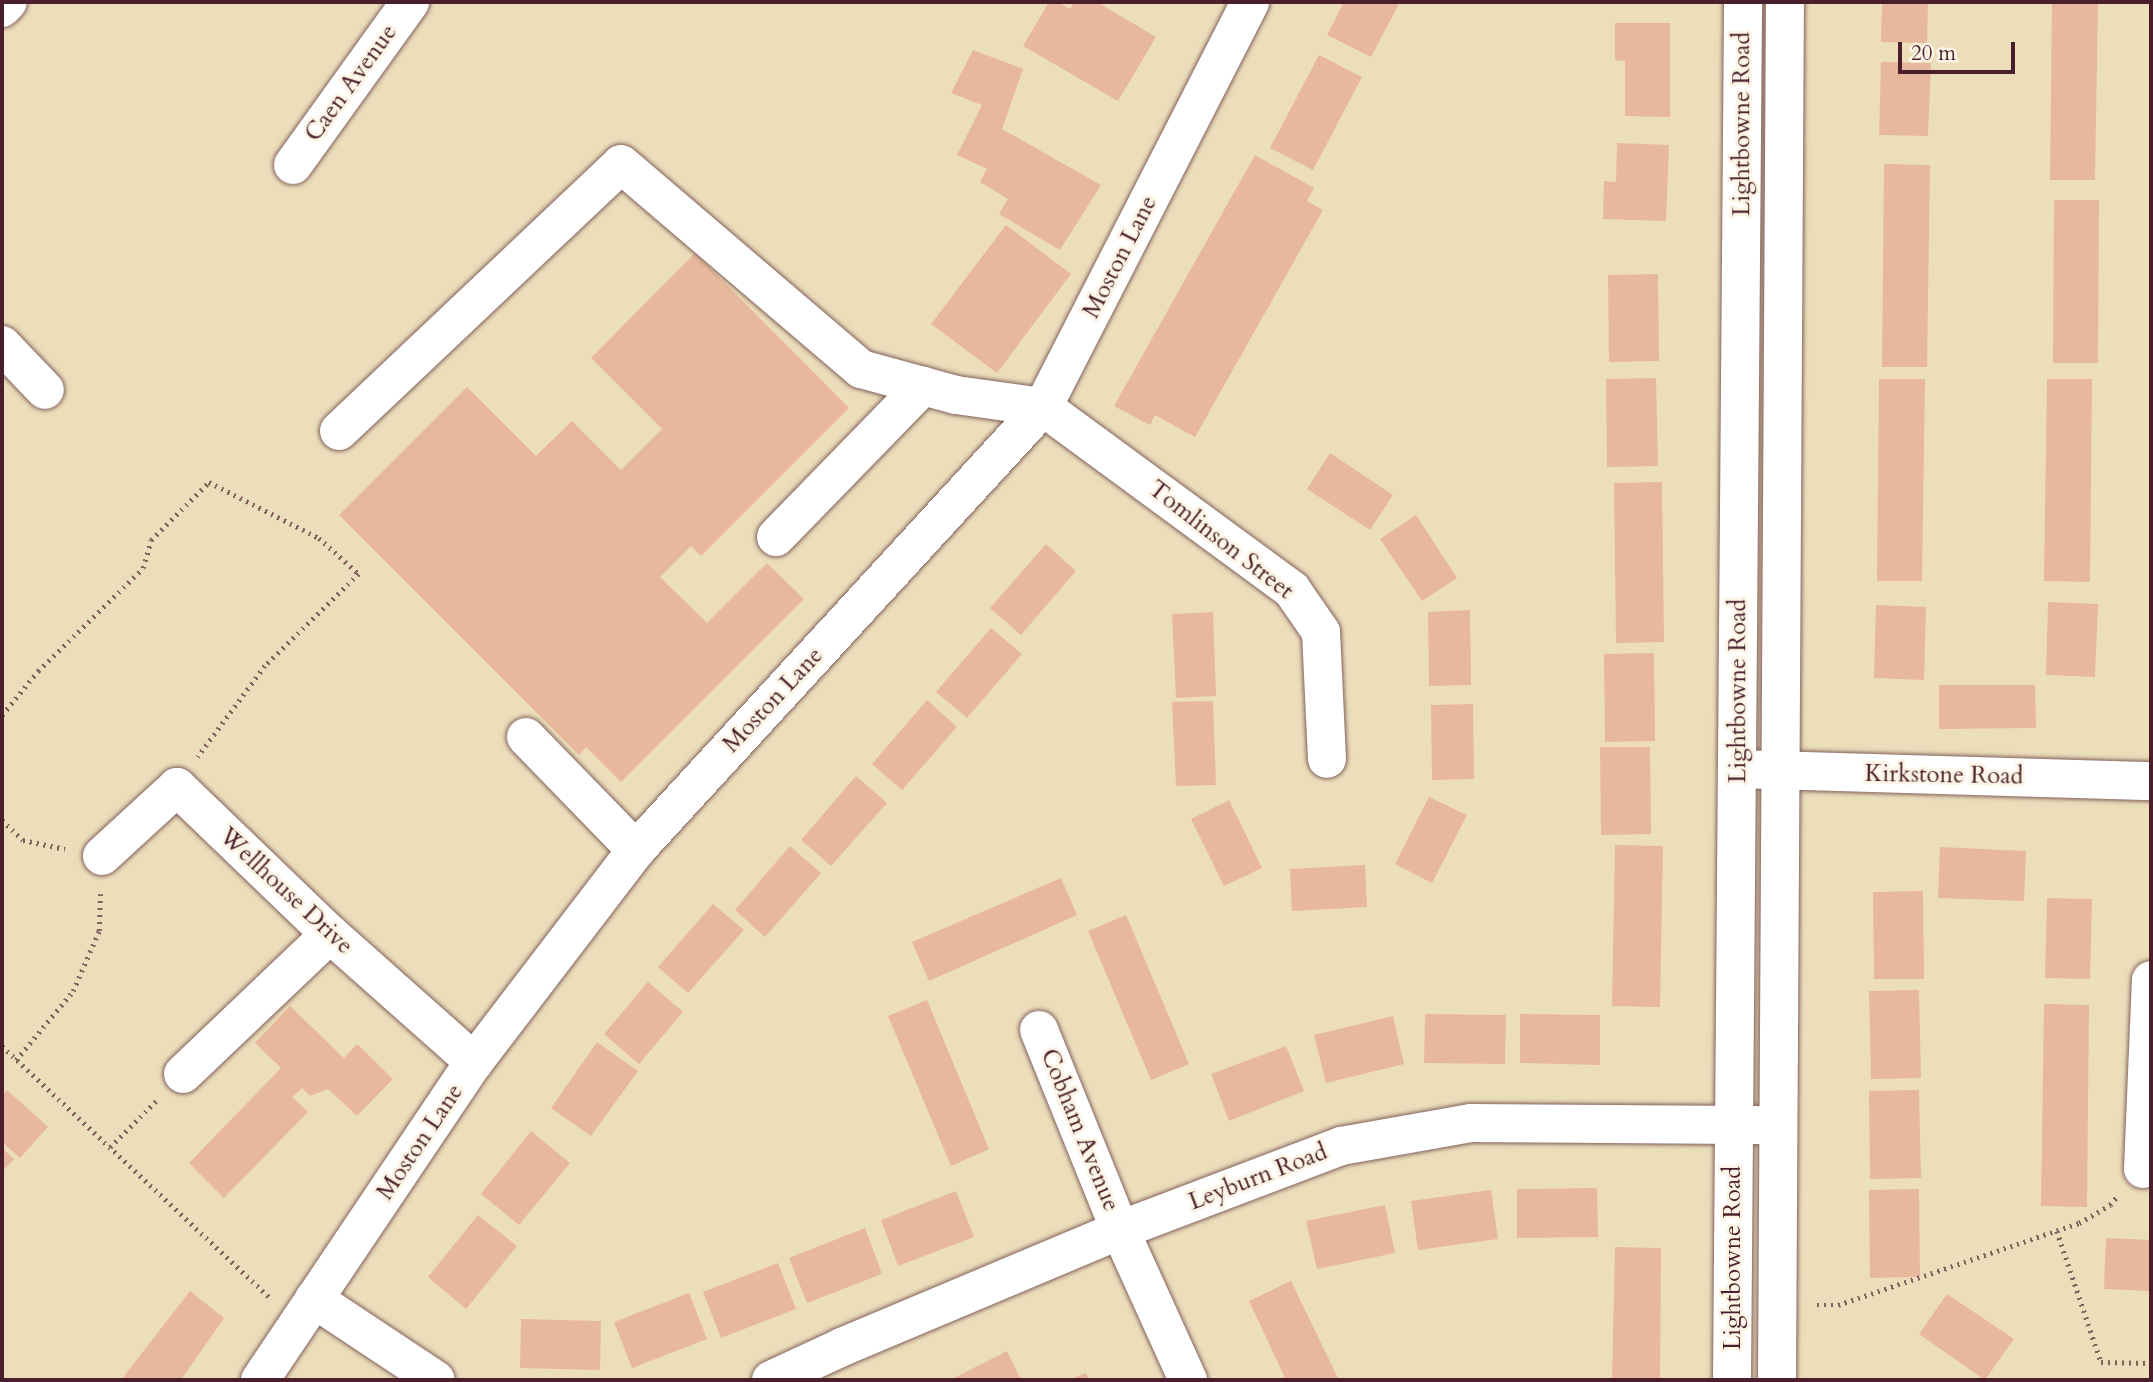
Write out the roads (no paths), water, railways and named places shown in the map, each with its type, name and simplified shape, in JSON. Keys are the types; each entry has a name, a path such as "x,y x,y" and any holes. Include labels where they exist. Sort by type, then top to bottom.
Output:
{"street":[{"path":"2,8 8,2"},
{"name":"Caen Avenue","path":"293,165 410,2"},
{"name":"Moston Lane","path":"260,1380 474,1062 636,850 1043,407 1250,2"},
{"name":"Lightbowne Road","path":"1732,1380 1743,2"},
{"name":"Lightbowne Road","path":"1777,1380 1785,2"},
{"path":"339,431 621,164 861,369 956,395 1043,407"},
{"path":"2,345 45,390"},
{"path":"776,537 923,386"},
{"name":"Tomlinson Street","path":"1043,407 1292,590 1321,632 1327,759"},
{"path":"526,737 636,850"},
{"name":"Kirkstone Road","path":"1738,769 2151,780"},
{"name":"Wellhouse Drive","path":"102,856 177,786 330,934 474,1062"},
{"path":"183,1074 330,934"},
{"path":"2143,1169 2151,980"},
{"name":"Cobham Avenue","path":"1039,1030 1120,1230 1188,1380"},
{"name":"Leyburn Road","path":"771,1380 842,1347 1120,1230 1354,1143 1471,1123 1779,1125"},
{"path":"306,1311 436,1380"}]}
